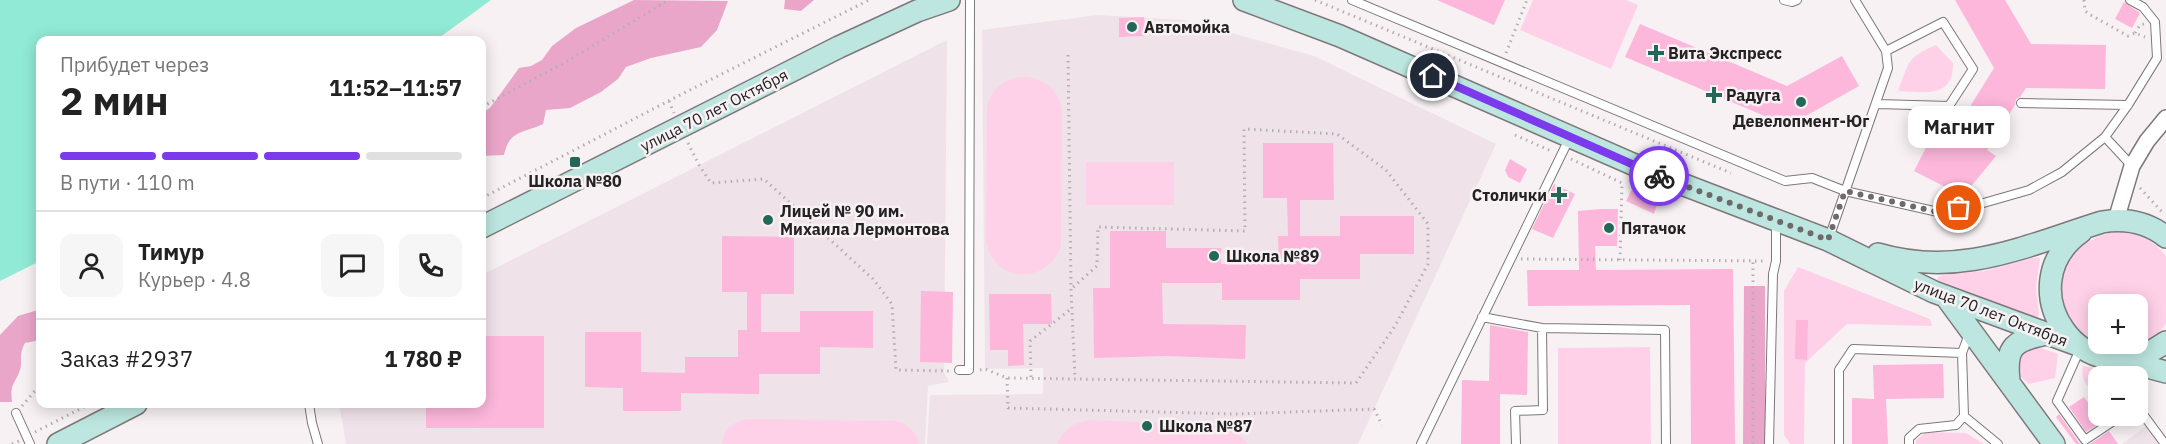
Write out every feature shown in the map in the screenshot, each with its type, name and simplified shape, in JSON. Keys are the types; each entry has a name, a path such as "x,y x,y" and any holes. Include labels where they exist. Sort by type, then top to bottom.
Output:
{"main road":[{"name":"улица 70 лет Октября","path":"486,225 839,47 916,11 949,0"},
{"name":"улица 70 лет Октября","path":"1244,0 1285,10 1565,146 1653,173 1828,240 1940,294 2098,355 2144,366"},
{"path":"1828,240 1900,261 1933,264 1982,259 2116,220 2143,224 2166,237"},
{"path":"2078,346 2061,326 2055,314 2051,280 2057,261 2064,249 2073,239 2090,227"},
{"path":"1933,264 1927,270 1925,278 1970,330 2054,444"},
{"path":"2009,381 2007,363 2011,351 2019,342 2028,337 2048,334"},
{"path":"2118,359 2145,355 2166,342"},
{"name":"улица 70 лет Октября","path":"2148,367 2166,372"},
{"path":"58,444 128,408"}],"street":[{"path":"2116,220 2132,166 2146,141 2166,118"}],"lane":[{"path":"959,370 969,370 970,0"},
{"path":"1352,0 1785,181 1812,178 1845,191 1938,212 1980,204 2029,190 2062,172 2105,137 2157,58 2155,22 2143,7 2130,0"},
{"path":"1784,0 1792,2 1797,0"},
{"path":"1828,240 1888,68 1886,51 1855,0"},
{"path":"1877,104 1949,106 1973,69 1943,22 1886,51"},
{"path":"2021,103 2128,105"},
{"path":"2105,137 2132,166"},
{"path":"1421,444 1565,146"},
{"path":"1769,444 1776,221"},
{"path":"1482,317 1542,328 1665,330 1666,444"},
{"path":"1516,444 1515,411 1543,410 1542,328"},
{"path":"1909,444 1909,438 1919,429 1956,425 1964,416 1962,353 1970,330"},
{"path":"2078,346 2057,401 2085,440 2106,426"},
{"path":"1839,444 1839,370 1853,349 1962,353"},
{"path":"310,408 318,444"},
{"path":"16,413 28,440"},
{"path":"1964,416 1998,444"},
{"path":"2148,421 2165,444"},
{"path":"1769,432 1778,444"}],"path":[{"path":"486,105 569,60 669,0"},
{"path":"486,196 669,100 869,0"},
{"path":"1315,0 1731,173"},
{"path":"1501,62 1527,0"},
{"path":"2084,0 2085,10 2089,14 2128,36 2136,33 2156,43"},
{"path":"1068,55 1071,309 1076,378"},
{"path":"669,100 699,165 711,183 764,179 873,279 892,304 896,370 944,372 959,370"},
{"path":"969,370 985,369 1007,378 1356,383 1395,326 1428,264 1428,224 1386,170 1336,134 1245,129 1245,231 1098,227 1097,266 1071,289"},
{"path":"1515,135 1565,146 1622,183 1620,260"},
{"path":"1511,259 1776,261"},
{"path":"1753,261 1753,444"},
{"path":"1031,377 1030,341 1071,309"},
{"path":"1007,378 1008,408 1235,414 1374,409 1382,425"},
{"path":"16,413 36,390"},
{"path":"12,444 28,440 83,408"}],"shaded area":[{"path":"0,0 491,0 442,36 36,36 36,263 0,281"},
{"path":"634,0 728,1 717,30 701,47 651,58 626,67 618,79 601,92 570,108 546,110 543,124 514,137 506,147 504,155 486,156 486,110 519,68 531,66 542,60 552,46 576,28"},
{"path":"785,0 814,0 801,11 784,9"},
{"path":"1533,0 1626,0 1638,5 1611,69 1520,30"},
{"name":"Школа №89","path":"1098,15 1185,20 1314,56 1496,144 1358,444 927,444 930,395 1043,394 1043,368 985,369 982,30"},
{"name":"Лицей № 90 им. Михаила Лермонтова","path":"947,40 944,372 949,382 928,386 925,444 346,444 340,408 486,408 486,273"},
{"path":"1936,45 1953,63 1952,75 1948,83 1935,91 1898,91 1904,73 1914,57"},
{"path":"1023,77 1045,83 1055,92 1061,105 1061,245 1054,259 1044,268 1032,273 1020,274 1008,271 997,264 990,253 986,238 987,106 992,94 1000,85 1010,79"},
{"path":"1086,162 1174,162 1174,205 1086,205"},
{"path":"2115,232 2130,233 2149,241 2166,256 2166,324 2148,339 2148,294 2088,294 2088,340 2080,335 2071,324 2063,309 2060,294 2061,279 2066,266 2085,244 2099,236"},
{"path":"2040,258 2036,287 2039,315 2034,320 1937,280 1943,275 1984,271"},
{"path":"1798,267 1930,319 1932,326 1847,324 1805,363 1804,444 1790,444 1784,435 1784,291"},
{"path":"1744,286 1765,286 1765,444 1743,444"},
{"path":"36,311 36,341 25,343 21,367 12,388 12,402 0,402 0,335 18,316"},
{"path":"2029,346 2058,354 2055,378 2029,384 2021,377 2019,359"},
{"path":"1650,347 1651,444 1558,444 1558,348"},
{"path":"2083,366 2088,367 2088,386 2085,382"},
{"path":"749,419 897,421 911,430 919,444 722,444 731,426"},
{"path":"1093,420 1224,426 1236,431 1248,444 1057,444 1071,426"},
{"path":"2146,426 2160,444 2122,444"},
{"path":"1926,432 1966,433 1984,444 1916,444 1916,440"}],"building":[{"path":"1437,0 1505,0 1494,25"},
{"path":"1955,0 2005,0 2031,44 2106,45 2105,89 2026,88 2016,99 2015,105 1987,150 1996,156 1963,196 1914,171 1937,126 1953,134 1994,68"},
{"path":"2124,2 2140,13 2132,28 2115,19"},
{"name":"Автомойка","path":"1144,17 1145,36 1119,37 1119,18"},
{"path":"1640,24 1787,86 1842,56 1859,86 1788,126 1625,57"},
{"path":"1263,143 1333,143 1334,200 1300,200 1300,236 1340,236 1340,216 1414,216 1414,254 1360,254 1360,279 1300,279 1300,300 1222,300 1222,283 1162,283 1163,324 1246,325 1245,359 1168,356 1094,358 1093,288 1110,288 1110,231 1166,231 1166,248 1221,248 1221,264 1279,264 1278,236 1288,236 1287,198 1263,198"},
{"path":"1510,159 1527,169 1520,183 1508,177 1505,170"},
{"path":"1554,184 1575,194 1553,238 1532,229"},
{"path":"1632,189 1658,201 1654,214 1626,201"},
{"path":"1618,209 1617,246 1595,246 1596,270 1733,269 1735,444 1691,444 1690,305 1528,306 1527,270 1579,270 1578,211"},
{"path":"722,236 794,237 794,294 761,294 761,332 800,332 800,311 873,311 873,348 820,347 820,374 759,374 759,394 681,393 681,411 623,411 623,388 585,387 585,332 641,332 641,372 685,373 685,357 738,357 738,330 747,330 747,292 722,292"},
{"path":"921,291 953,292 952,363 920,362"},
{"path":"989,294 1051,294 1052,324 1023,324 1024,365 1008,366 1008,350 990,350"},
{"path":"1796,320 1808,320 1807,360 1795,359"},
{"path":"1490,325 1528,332 1527,395 1500,394 1500,444 1461,444 1462,380 1489,381"},
{"path":"486,336 544,336 544,428 426,428 426,408 486,408"},
{"path":"1943,364 1944,398 1886,399 1888,444 1852,444 1852,398 1874,399 1873,365"},
{"path":"2084,397 2088,403 2088,426 2096,426 2086,432 2069,407"},
{"path":"2059,414 2080,444 2076,444 2056,417"},
{"path":"2109,431 2118,444 2090,444"}],"way so far":[{"path":"1659,176 1828,240 1845,191 1938,212 1959,208"}],"place":[{"name":"Автомойка","path":"1132,27"},
{"name":"Вита Экспресс","path":"1656,53"},
{"name":"Радуга","path":"1714,95"},
{"name":"Девелопмент-Юг","path":"1801,102"},
{"name":"Школа №80","path":"575,162"},
{"name":"Столички","path":"1559,195"},
{"name":"Магнит","path":"1959,208"},
{"name":"Лицей № 90 им. Михаила Лермонтова","path":"768,220"},
{"name":"Пятачок","path":"1609,228"},
{"name":"Школа №89","path":"1214,256"},
{"name":"Школа №87","path":"1147,426"}],"route":[{"path":"1433,76 1659,176"}]}
